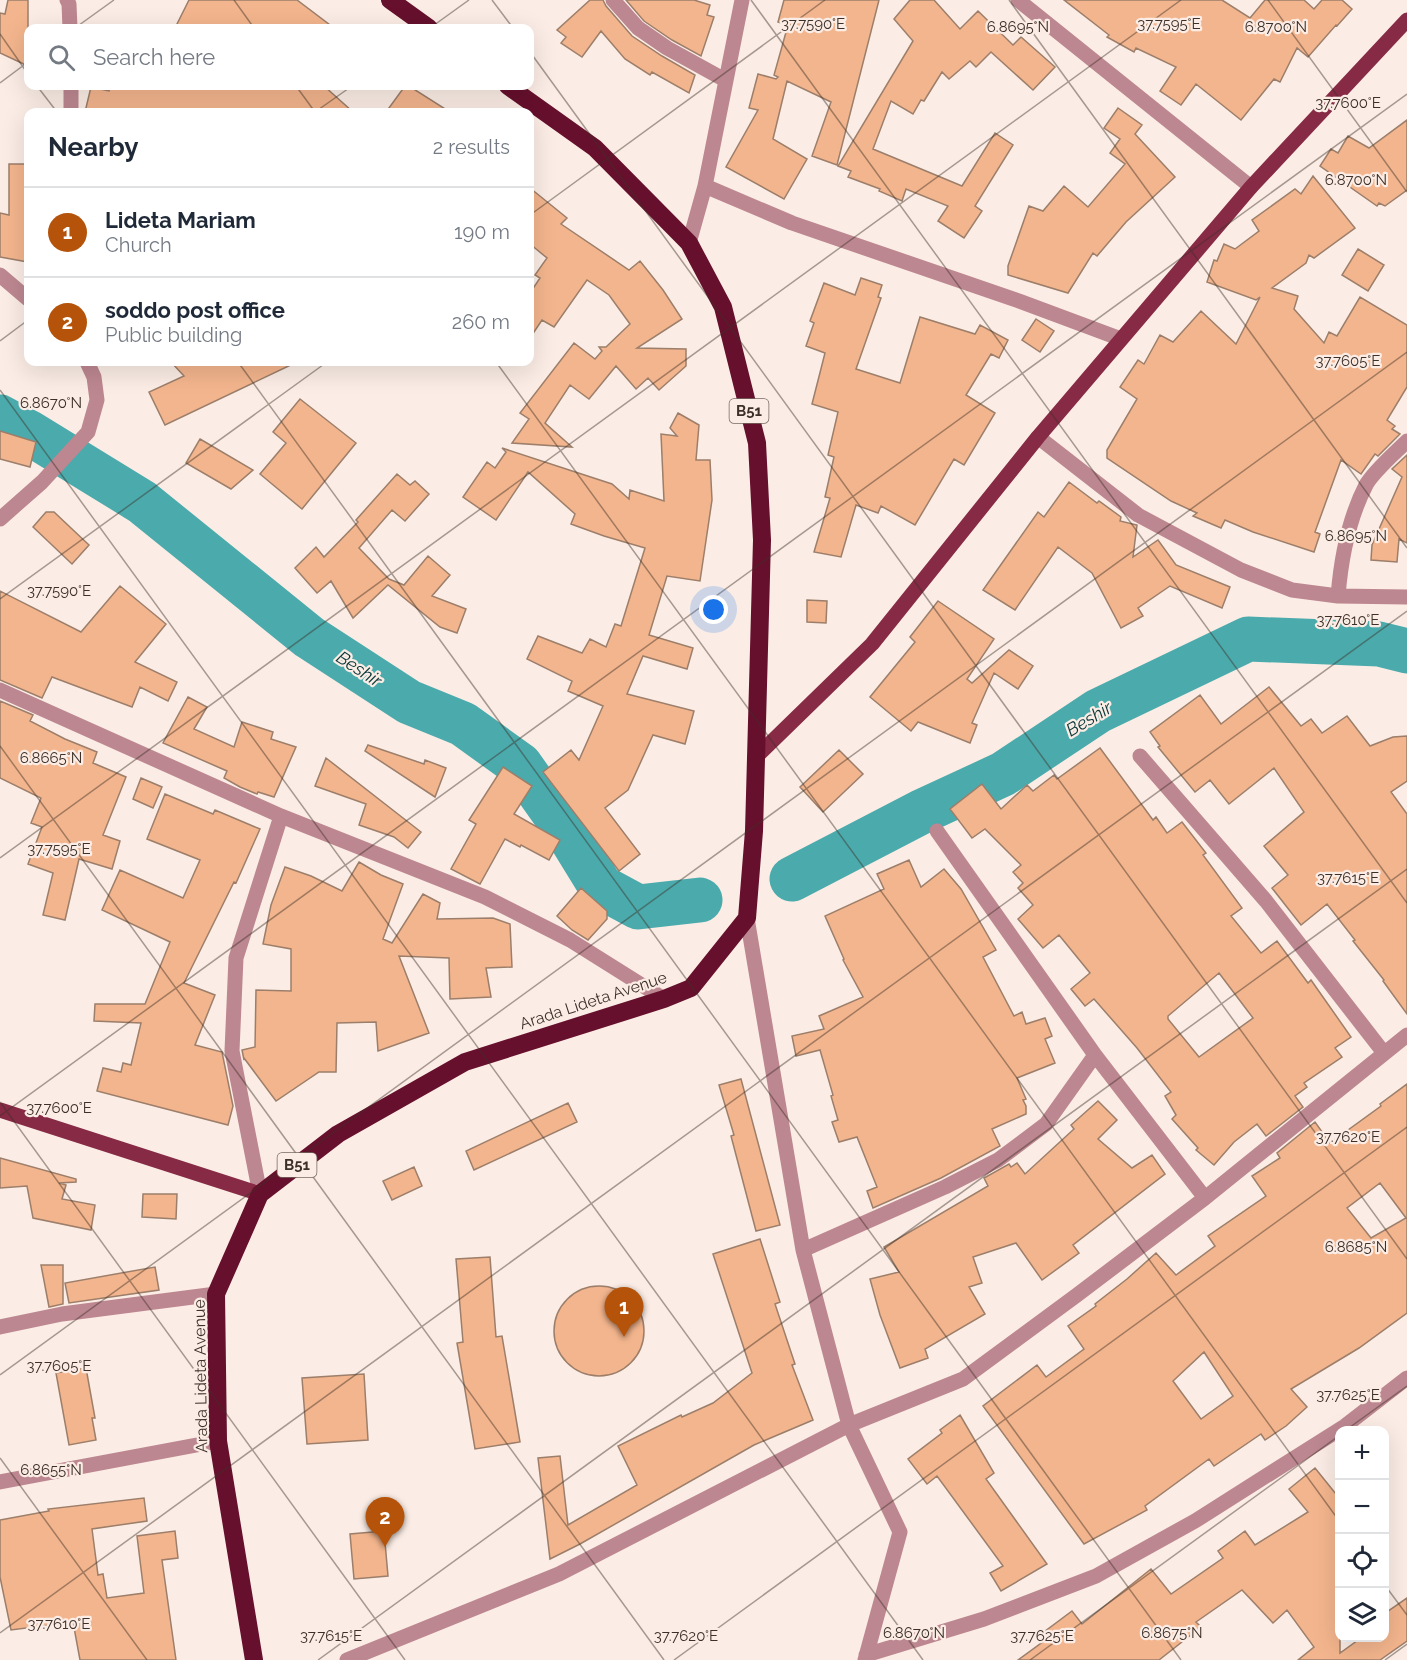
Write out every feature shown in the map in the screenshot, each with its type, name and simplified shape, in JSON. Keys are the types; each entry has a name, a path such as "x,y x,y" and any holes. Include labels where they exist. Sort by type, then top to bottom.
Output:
{"highway":[{"path":"390,0 423,24"},
{"name":"B51","path":"514,90 595,148 689,243 723,307 757,443 762,540 757,756 747,918"},
{"name":"Arada Lideta Avenue","path":"254,1660 218,1441 216,1294 260,1194 338,1134 465,1062 664,999 691,988 747,918"}],"main road":[{"path":"757,756 872,644 1038,437 1251,187 1407,20"},
{"path":"0,1110 260,1194"}],"street":[{"path":"67,0 70,24"},
{"path":"612,0 638,28 667,48 725,80"},
{"path":"689,243 705,186 742,0"},
{"path":"1018,0 1251,187"},
{"path":"71,90 71,108"},
{"path":"705,186 792,223 1019,301 1121,339"},
{"path":"0,275 24,296"},
{"path":"0,519 42,482 88,432 97,400 94,377 89,366"},
{"path":"1038,437 1138,515 1241,570 1292,590 1338,596 1407,597"},
{"path":"1338,596 1348,532 1367,483 1407,441"},
{"path":"0,690 281,816 485,897 570,940 664,999"},
{"path":"1140,756 1266,901 1384,1053"},
{"path":"260,1194 232,1051 236,958 281,816"},
{"path":"937,831 1095,1055 1205,1198"},
{"path":"747,918 803,1250 849,1425 900,1532 865,1657"},
{"path":"347,1660 559,1574 849,1425 963,1379 1205,1198 1407,1035"},
{"path":"803,1250 945,1187 998,1160 1046,1124 1095,1055"},
{"path":"0,1328 62,1314 216,1294"},
{"path":"865,1657 984,1619 1096,1576 1195,1521 1345,1426 1407,1378"},
{"path":"0,1482 218,1441"}],"building":[{"path":"8,0 28,0 28,24 24,24 24,64 0,53 0,13 5,14"},
{"path":"189,0 297,0 329,24 177,24"},
{"path":"590,0 603,0 632,36 695,75 689,93 652,72 650,75 625,59 601,31 582,57 561,43 566,37 557,30"},
{"path":"626,0 694,0 710,5 707,15 714,17 701,56 644,21"},
{"path":"784,0 879,0 837,165 812,156 831,102 787,81 773,139 807,159 784,199 726,167 758,110 749,108 758,74 776,79 778,77 774,75 788,25 778,22"},
{"path":"910,0 934,0 960,29 978,11 1013,45 1021,37 1055,67 1033,90 991,52 976,67 970,61 949,79 942,72 913,114 891,101 873,149 962,186 995,133 1013,145 975,206 982,211 964,238 938,221 948,206 906,189 902,201 879,191 880,189 848,177 851,171 838,166 913,41 894,19"},
{"path":"1064,0 1222,0 1250,18 1265,0 1304,0 1314,9 1322,0 1342,0 1352,9 1308,57 1297,48 1280,82 1274,79 1241,120 1196,84 1181,105 1160,91 1176,67 1136,48 1134,52 1107,37 1109,35"},
{"path":"90,90 328,90 349,108 86,108"},
{"path":"402,90 415,90 444,108 389,108"},
{"path":"1118,108 1142,125 1135,134 1175,177 1126,222 1097,256 1093,253 1068,293 1008,275 1008,266 1029,206 1043,211 1064,186 1088,207 1125,164 1110,153 1120,139 1104,128"},
{"path":"1407,120 1407,190 1385,206 1379,203 1377,206 1320,166 1331,149 1338,153 1348,136 1369,148"},
{"path":"9,164 24,164 24,261 0,257 0,213 9,215"},
{"path":"1313,176 1355,228 1314,258 1309,255 1306,263 1272,288 1298,296 1294,309 1324,343 1329,332 1337,336 1360,297 1407,325 1407,387 1387,420 1395,426 1392,429 1400,434 1378,456 1375,454 1361,474 1341,460 1315,532 1320,534 1314,552 1253,532 1225,520 1221,528 1193,516 1197,513 1171,501 1107,458 1107,450 1137,399 1120,387 1138,360 1144,364 1160,335 1173,342 1201,311 1236,344 1260,297 1256,300 1207,282 1214,260 1217,261 1224,244 1235,249 1259,231 1252,220 1295,189 1301,194"},
{"path":"534,191 567,218 561,224 629,270 640,261 663,290 682,319 637,348 686,349 686,366 659,390 648,378 636,389 616,366 589,399 570,385 545,423 572,447 512,443 529,419 520,413 574,343 595,359 602,351 599,347 606,347 630,324 609,295 587,280 554,327 542,320 534,332 534,287 540,278 535,275 547,258 534,247"},
{"path":"1358,249 1384,265 1368,291 1342,275"},
{"path":"861,278 882,285 878,297 881,298 856,369 900,383 920,317 975,334 980,325 1008,340 999,358 991,354 966,395 995,413 964,465 954,459 915,525 881,506 878,513 856,505 841,557 814,552 830,498 825,497 834,457 828,455 838,412 812,404 825,353 806,346 814,323 810,321 824,283 855,295"},
{"path":"1036,319 1054,331 1040,352 1022,340"},
{"path":"175,366 289,366 165,425 149,392 184,376"},
{"path":"300,399 356,443 302,509 260,474 286,443 273,432"},
{"path":"678,413 699,425 696,460 710,460 712,500 700,581 667,576 649,635 693,648 687,669 643,656 627,694 694,711 685,744 653,735 628,790 605,808 640,854 619,871 543,772 571,750 579,760 603,706 568,691 572,681 527,659 538,636 582,653 590,639 606,647 615,624 621,626 645,548 571,524 575,514 528,472 496,520 463,497 487,462 495,468 506,452 502,448 612,484 629,499 630,490 664,501 661,434 677,436 670,428"},
{"path":"0,431 36,442 30,467 0,459"},
{"path":"200,439 253,470 231,489 186,463"},
{"path":"1407,455 1407,543 1399,539 1397,562 1371,560 1372,545 1402,477 1392,469"},
{"path":"397,474 410,485 415,481 429,494 405,521 392,510 359,548 389,579 404,585 428,556 450,575 432,596 466,609 457,633 440,627 388,585 353,618 331,581 317,593 295,568 316,547 324,557 358,522 356,520"},
{"path":"1069,482 1121,517 1120,521 1137,525 1133,557 1158,540 1176,565 1230,587 1222,608 1170,586 1138,608 1143,616 1121,628 1092,573 1058,547 1015,610 983,590 1038,512 1044,517"},
{"path":"46,512 54,512 89,545 72,564 33,527"},
{"path":"120,586 166,624 135,662 177,682 168,701 140,687 132,707 52,677 42,698 0,680 0,591 81,632"},
{"path":"807,600 827,601 826,623 807,622"},
{"path":"938,601 994,639 967,679 972,683 1009,650 1033,666 1018,689 994,673 972,723 977,725 970,743 918,722 911,731 870,697 915,642 910,637"},
{"path":"1269,687 1301,726 1311,719 1322,733 1347,716 1370,746 1393,737 1407,736 1407,781 1391,792 1407,814 1407,1014 1327,904 1301,925 1272,888 1288,875 1264,846 1304,812 1274,768 1229,804 1210,780 1195,792 1158,747 1160,746 1150,732 1200,695 1221,724"},
{"path":"188,697 207,707 194,729 234,747 242,722 273,732 271,739 296,747 274,797 258,792 257,794 240,787 224,778 227,771 163,743"},
{"path":"0,701 33,715 30,721 97,752 93,763 126,777 103,835 120,841 112,869 79,859 65,920 43,915 53,873 28,864 42,827 31,823 41,798 0,778"},
{"path":"368,745 424,764 425,760 446,768 435,797 365,751"},
{"path":"1100,748 1153,820 1156,817 1167,833 1182,822 1206,853 1203,855 1242,908 1231,916 1261,953 1277,941 1308,983 1311,980 1351,1037 1335,1048 1342,1057 1304,1083 1307,1087 1295,1096 1303,1107 1266,1136 1257,1124 1234,1142 1214,1165 1196,1150 1198,1148 1172,1119 1176,1115 1165,1096 1171,1092 1137,1048 1094,999 1085,1006 1071,989 1090,973 1059,935 1043,948 1018,919 1033,905 1018,888 1023,883 1013,872 1021,865 985,829 972,838 950,809 982,784 1001,809 1027,785 1033,791 1054,775 1057,779","holes":["1219,973 1253,1018 1199,1057 1168,1019 1168,1016"]},
{"path":"839,750 863,774 823,812 800,787"},
{"path":"326,758 421,832 408,848 394,837 359,825 366,804 315,786"},
{"path":"503,767 532,786 514,814 560,840 549,860 505,839 480,884 451,869 476,824 469,820"},
{"path":"141,778 162,787 153,808 133,799"},
{"path":"165,794 213,814 215,810 260,829 236,883 234,882 184,983 215,995 195,1045 222,1052 233,1106 228,1125 97,1091 103,1068 121,1072 123,1063 131,1065 141,1023 94,1021 95,1004 145,1004 170,942 102,910 120,870 183,898 200,860 147,839"},
{"path":"909,860 921,887 944,869 961,889 996,950 983,957 1014,1016 1022,1012 1026,1024 1045,1018 1052,1036 1045,1039 1055,1063 1017,1078 1026,1099 1023,1100 1026,1114 992,1129 1000,1146 941,1178 873,1208 867,1191 877,1187 857,1137 839,1142 832,1122 838,1120 820,1050 796,1056 792,1036 824,1029 819,1016 863,997 843,960 825,916 884,889 877,874"},
{"path":"359,862 403,884 383,939 392,943 423,894 440,903 437,919 493,918 510,924 512,967 486,968 491,997 450,999 449,958 399,956 429,1033 378,1051 376,1022 337,1023 336,1072 319,1072 276,1101 244,1058 244,1060 242,1050 255,1047 256,990 291,991 291,949 263,944 271,905 285,867 342,891"},
{"path":"581,888 607,911 607,919 588,940 572,930 557,916"},
{"path":"741,1079 780,1225 756,1231 731,1136 734,1135 719,1085"},
{"path":"1407,1084 1407,1313 1359,1348 1291,1389 1307,1407 1286,1426 1265,1440 1261,1434 1214,1466 1209,1459 1145,1506 1147,1510 1084,1544 983,1406 1037,1365 1046,1377 1084,1349 1068,1326 1096,1306 1095,1304 1156,1253 1176,1275 1215,1246 1208,1236 1266,1196 1252,1176 1280,1158 1277,1153 1315,1122 1330,1143 1381,1106 1380,1104","holes":["1380,1183 1406,1218 1371,1238 1347,1208","1204,1352 1233,1396 1201,1419 1173,1381"]},
{"path":"1098,1101 1117,1120 1098,1139 1132,1168 1152,1155 1165,1174 1073,1245 1079,1253 1042,1280 1016,1243 973,1257 982,1283 969,1287 985,1314 925,1349 928,1358 900,1368 880,1315 870,1279 899,1272 884,1247 988,1186 984,1178 1009,1164 1011,1167 1017,1163 1025,1174 1074,1129 1071,1125"},
{"path":"568,1103 577,1122 474,1170 466,1151"},
{"path":"0,1158 76,1179 76,1182 59,1183 66,1185 62,1199 95,1205 91,1230 33,1218 27,1186 0,1188"},
{"path":"414,1167 422,1186 392,1200 383,1181"},
{"path":"143,1194 177,1194 176,1219 142,1217"},
{"path":"760,1239 780,1302 775,1304 795,1364 792,1365 813,1420 754,1445 550,1559 538,1458 560,1456 568,1525 637,1485 618,1446 681,1415 682,1417 713,1403 752,1373 713,1254"},
{"path":"490,1257 496,1337 502,1336 520,1442 475,1449 457,1343 463,1342 456,1259"},
{"path":"41,1265 63,1265 63,1304 49,1307"},
{"path":"155,1267 159,1290 69,1303 65,1283"},
{"path":"599,1286 616,1290 631,1299 640,1314 644,1331 640,1348 631,1363 616,1372 599,1376 582,1372 567,1363 558,1348 554,1331 558,1314 567,1299 582,1290"},
{"path":"86,1368 95,1418 92,1418 96,1440 69,1445 56,1373"},
{"path":"364,1374 368,1440 307,1444 302,1378"},
{"path":"960,1415 994,1473 986,1479 1047,1564 1001,1591 990,1573 1003,1566 937,1476 927,1484 908,1459 942,1433 940,1430"},
{"path":"1315,1468 1335,1493 1335,1642 1340,1642 1340,1653 1355,1642 1389,1642 1389,1611 1407,1598 1407,1641 1380,1660 1298,1660 1314,1647 1287,1610 1273,1623 1242,1590 1196,1622 1201,1627 1159,1660 1018,1660 1048,1638 1044,1632 1072,1611 1082,1624 1151,1569 1171,1594 1223,1558 1218,1551 1245,1531 1255,1545 1308,1512 1289,1489"},
{"path":"144,1498 147,1521 92,1529 98,1575 103,1574 107,1598 144,1593 137,1536 175,1531 178,1558 162,1560 176,1660 80,1660 73,1622 11,1630 0,1577 0,1520 49,1511 48,1509"},
{"path":"384,1531 388,1576 354,1579 350,1534"}],"waterway":[{"name":"Beshir","path":"0,417 142,502 309,637 409,702 463,724 520,765 566,830 601,887 638,907 700,900"},
{"name":"Beshir","path":"792,879 921,812 1003,774 1098,711 1248,639 1379,644 1407,651"}],"place":[{"name":"Lideta Mariam","path":"624,1337"},
{"name":"soddo post office","path":"385,1547"}]}
